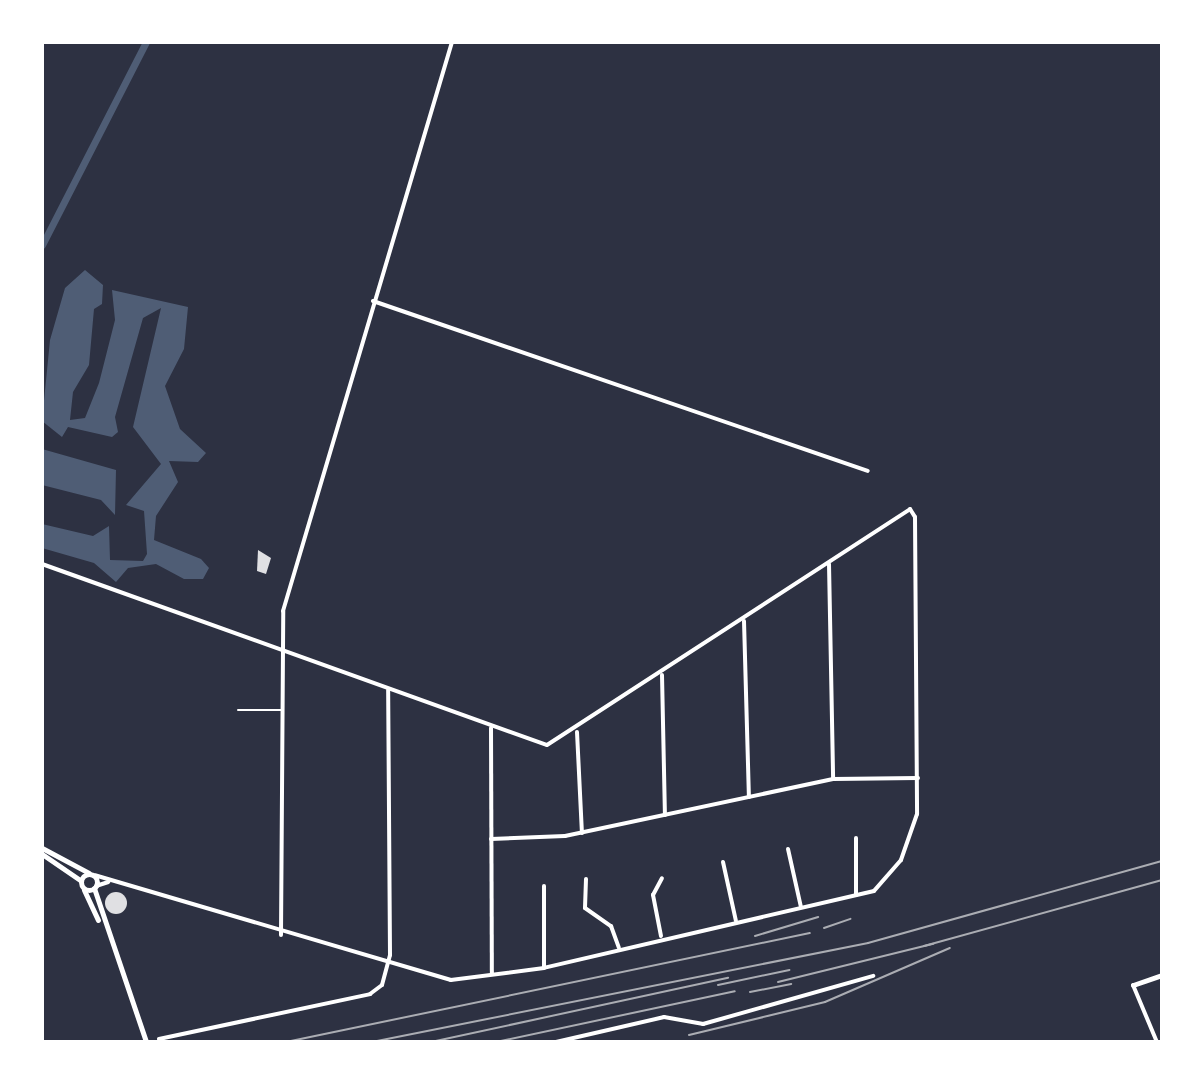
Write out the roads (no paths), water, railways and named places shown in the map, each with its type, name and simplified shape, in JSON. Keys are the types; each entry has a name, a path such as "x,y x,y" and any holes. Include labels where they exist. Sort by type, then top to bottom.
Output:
{"street":[{"path":"281,935 282,651 288,589 452,42"},
{"path":"373,301 868,471"},
{"path":"42,564 547,745 577,731 910,509 918,778 915,825 901,860 877,889 661,937 544,968 443,980 281,935 110,882 42,848"},
{"path":"829,564 833,779"},
{"path":"744,621 749,797"},
{"path":"662,675 665,815"},
{"path":"159,1039 370,994 388,965 388,690"},
{"path":"491,726 492,973"},
{"path":"577,731 582,833"},
{"path":"491,839 582,833 833,779 918,778"},
{"path":"856,838 856,895"},
{"path":"788,849 801,907"},
{"path":"42,854 81,880 103,928 146,1042"},
{"path":"723,862 736,921"},
{"path":"81,880 92,874"},
{"path":"92,874 103,928"},
{"path":"661,937 652,898 662,878"},
{"path":"586,879 585,908 611,926 619,948"},
{"path":"83,888 110,882"},
{"path":"544,886 544,968"},
{"path":"1157,1042 1133,985 1162,975"},
{"path":"556,1042 664,1017 703,1024 873,976"}],"lane":[{"path":"238,710 282,710"}],"water":[{"path":"85,270 103,285 102,304 94,309 89,365 73,392 70,420 85,418 99,383 115,320 112,290 188,307 184,349 165,386 180,429 206,453 198,462 169,461 178,482 156,516 154,540 201,559 209,568 203,579 184,579 156,564 128,568 116,582 94,563 42,548 42,524 93,536 109,526 110,560 143,561 147,554 144,511 126,505 161,464 133,427 161,308 143,318 115,417 118,432 112,437 68,427 62,437 42,421 50,340 65,288"},
{"path":"42,449 116,470 115,515 101,500 42,485"}],"waterway":[{"path":"42,245 146,42"}],"railway":[{"path":"372,1042 868,943 1162,861"},
{"path":"924,946 1162,880"},
{"path":"755,936 818,917"},
{"path":"824,928 850,919"},
{"path":"286,1042 810,933"},
{"path":"778,982 933,944"},
{"path":"689,1035 825,1002 950,948"},
{"path":"718,985 789,970"},
{"path":"431,1042 728,978"},
{"path":"750,992 791,984"},
{"path":"496,1042 735,991"}]}
